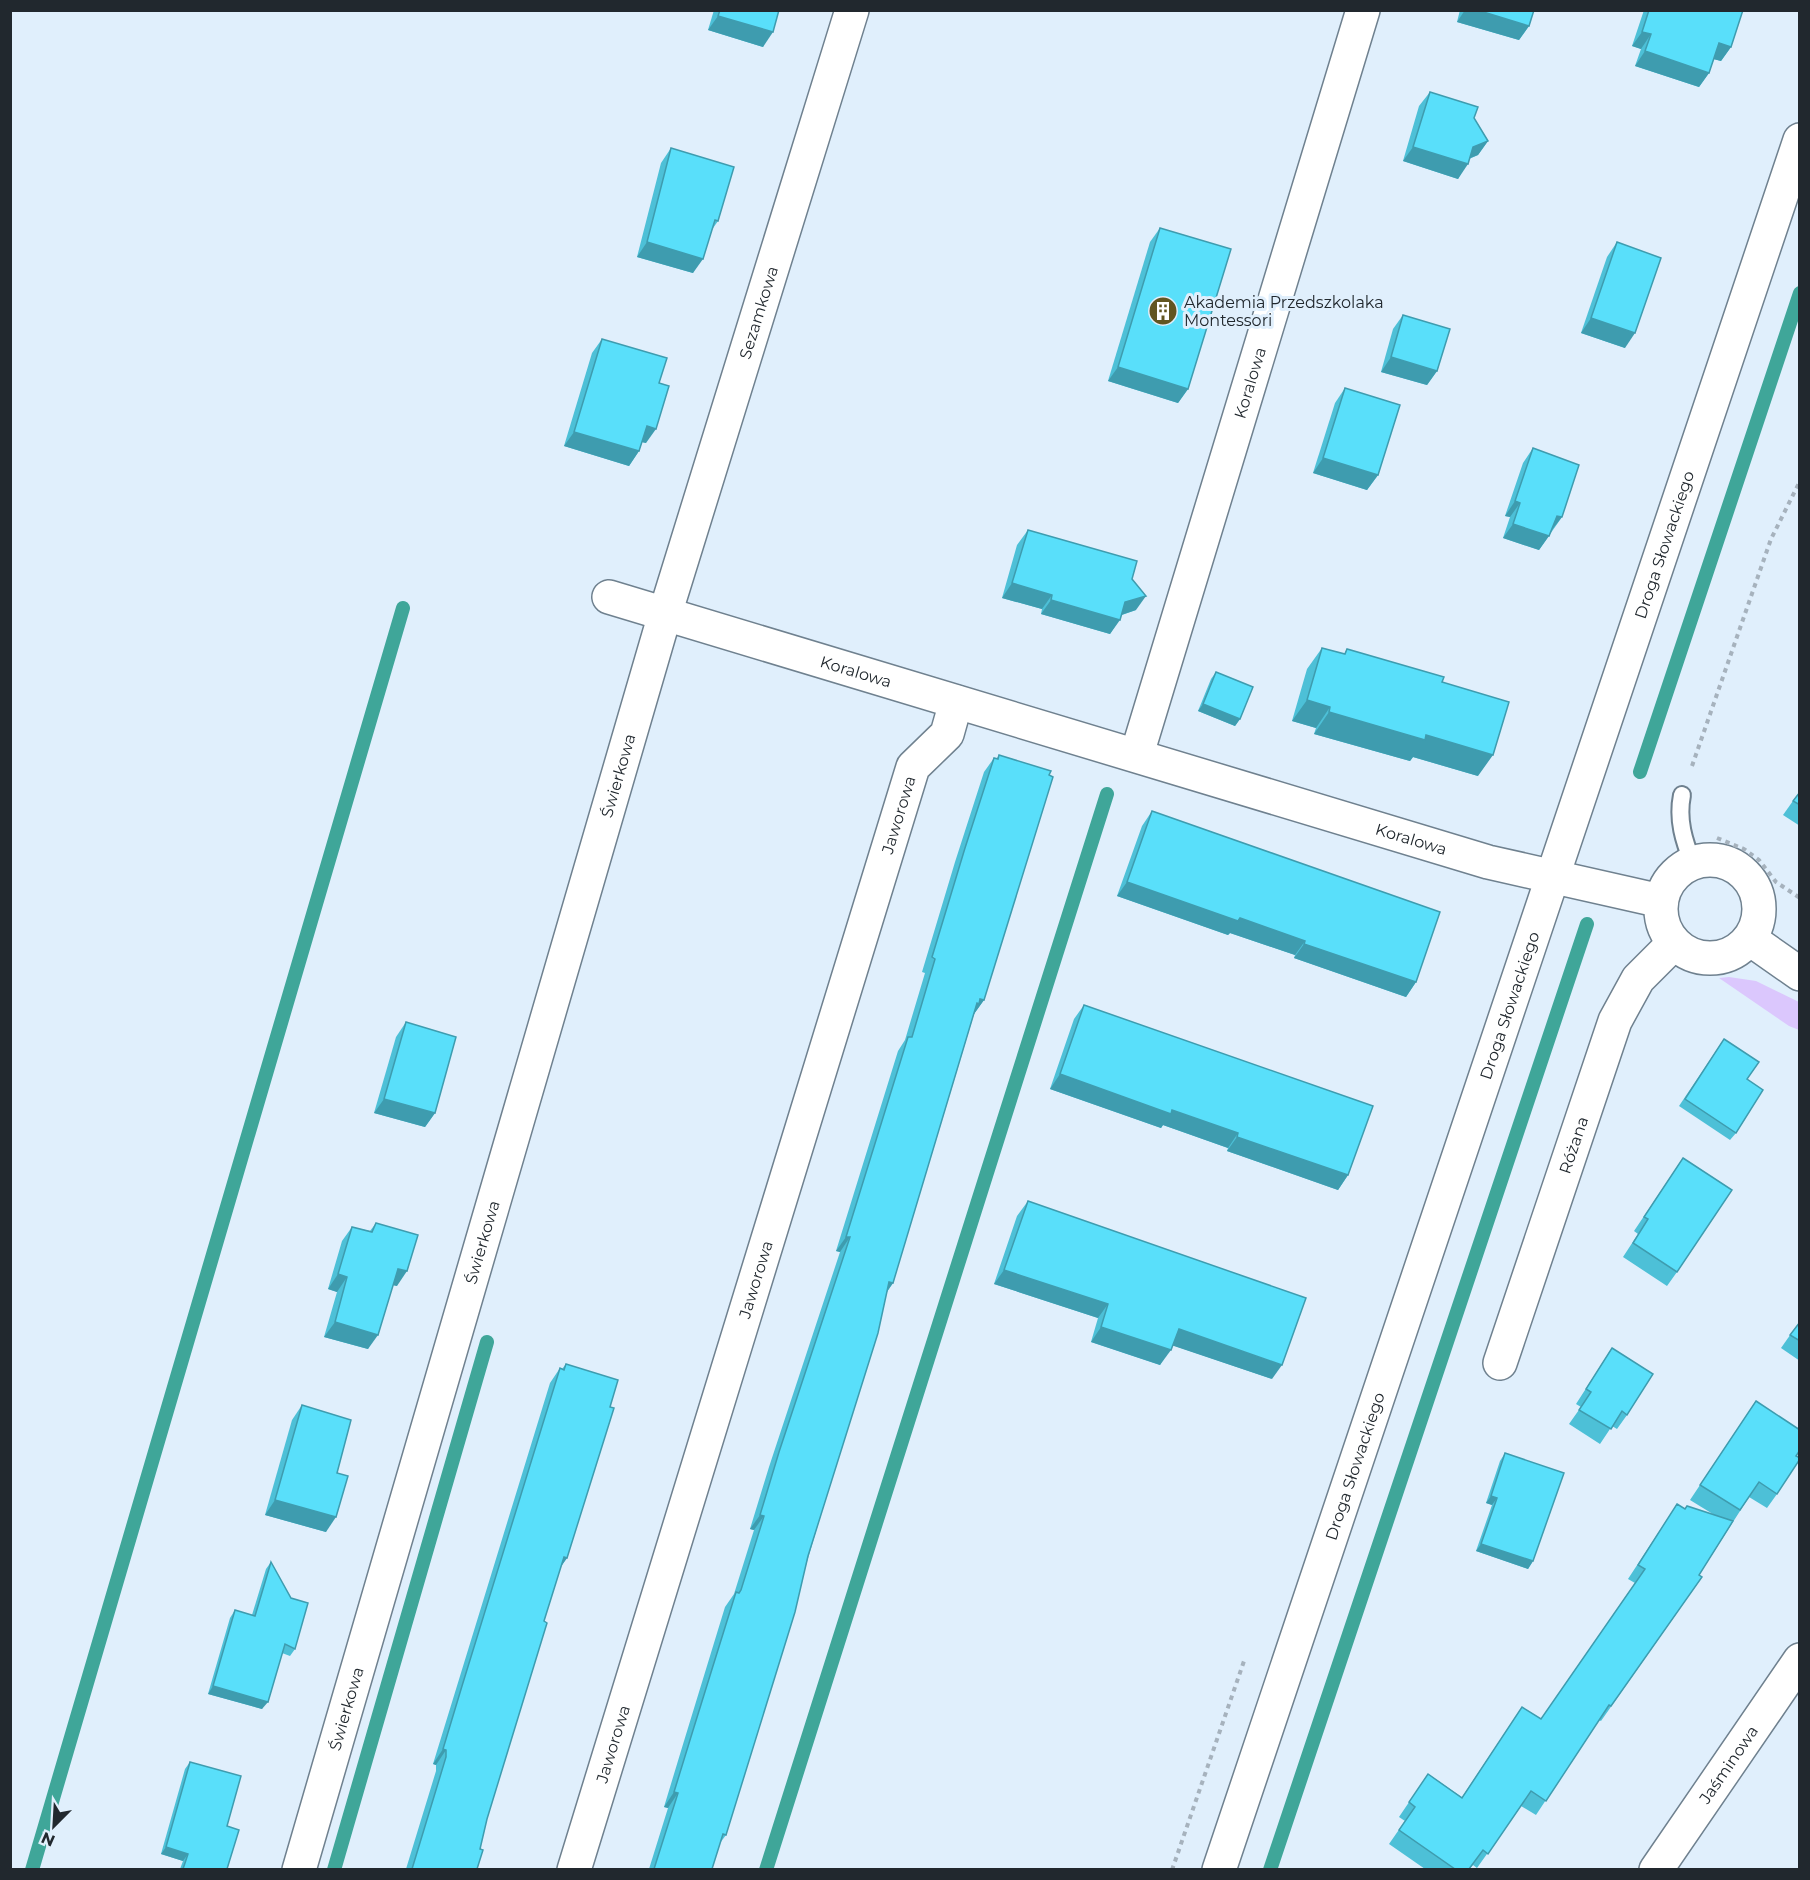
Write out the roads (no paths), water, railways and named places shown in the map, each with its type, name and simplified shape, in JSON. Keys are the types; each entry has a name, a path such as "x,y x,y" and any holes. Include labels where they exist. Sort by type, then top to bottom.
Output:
{"street":[{"name":"Sezamkowa","path":"665,614 852,10"},
{"name":"Koralowa","path":"1137,754 1364,10"},
{"name":"Droga Słowackiego","path":"1219,1869 1800,140"},
{"name":"Koralowa","path":"609,597 1137,754 1488,862 1552,874 1661,901"},
{"name":"Świerkowa","path":"299,1869 665,614"},
{"name":"Jaworowa","path":"574,1869 913,767 947,734 956,702"},
{"path":"1716,861 1731,865 1752,885 1758,897 1759,912 1750,939 1740,949 1713,959 1698,958 1685,953 1665,930 1661,916 1661,901 1675,874 1693,864 1716,861"},
{"path":"1750,939 1800,974"},
{"name":"Różana","path":"1500,1364 1615,1021 1638,979 1674,943"},
{"name":"Jaśminowa","path":"1656,1869 1798,1666"}],"lane":[{"path":"1682,795 1680,821 1684,842 1693,864"}],"waterway":[{"path":"1640,772 1800,293"},
{"path":"32,1870 403,608"},
{"path":"766,1870 1107,794"},
{"path":"1270,1870 1587,924"},
{"path":"334,1870 487,1342"}],"place":[{"name":"Akademia Przedszkolaka Montessori","path":"1163,311"}]}
